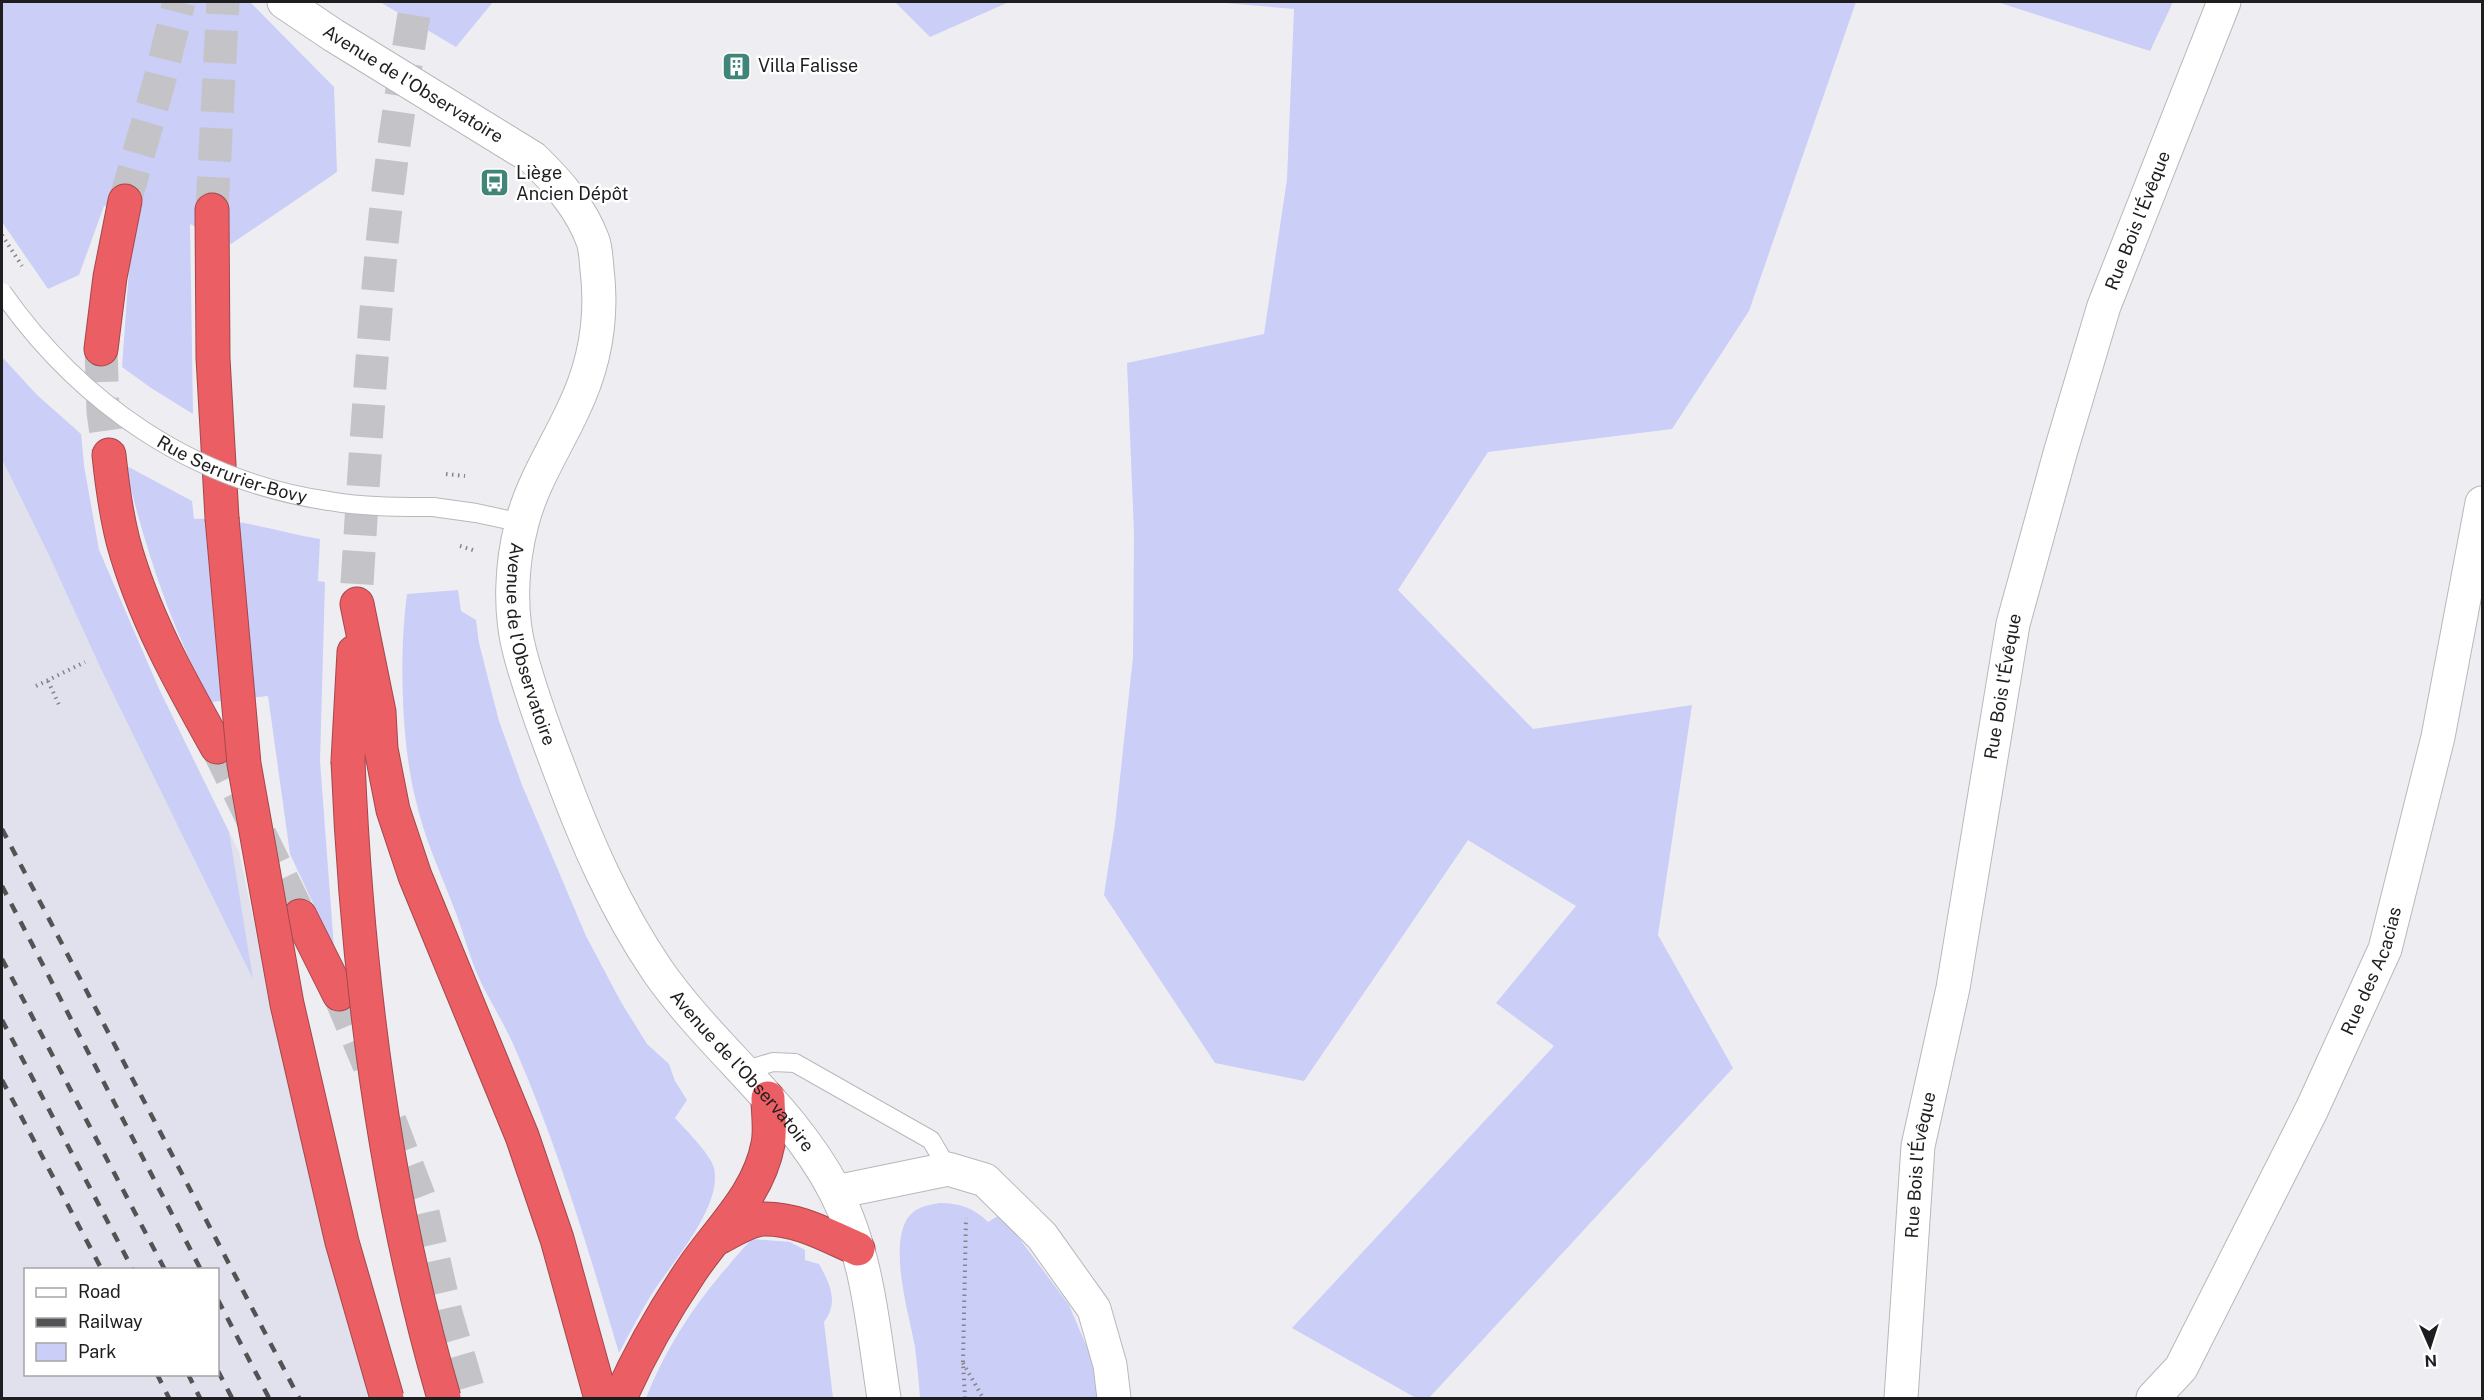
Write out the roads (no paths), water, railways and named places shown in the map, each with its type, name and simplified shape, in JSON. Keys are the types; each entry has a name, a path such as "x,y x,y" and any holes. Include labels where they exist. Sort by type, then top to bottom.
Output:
{"highway":[{"path":"101,349 110,277 125,201"},
{"path":"212,210 213,358 222,518 244,764 287,1004 342,1242 387,1398"},
{"path":"109,454 123,541 144,602 166,654 217,747"},
{"path":"444,1398 412,1282 383,1127 357,914 348,761 357,594 379,712 381,749 393,810 415,876 522,1136 610,1397"},
{"path":"300,916 339,994"},
{"path":"610,1397 638,1359 691,1271 746,1199 760,1172 769,1142 768,1098"},
{"path":"715,1240 761,1219 804,1226 858,1249"}],"street":[{"name":"Avenue de l'Observatoire","path":"284,2 333,35 533,158 559,183 577,209 594,243 601,297 597,340 575,406 534,490 522,523 513,580 513,614 517,645 531,695 576,815 610,890 658,971 684,1004 768,1098 809,1149 836,1192 866,1275 884,1398"},
{"name":"Rue Bois l'Évêque","path":"1901,1398 1918,1146 1953,988 2013,624 2104,306 2224,2"},
{"name":"Rue des Acacias","path":"2153,1398 2181,1368 2312,1109 2385,949 2438,737 2482,503"},
{"path":"836,1192 948,1170 985,1180 1042,1236 1094,1309 1110,1365 1114,1398"}],"lane":[{"name":"Rue Serrurier-Bovy","path":"2,292 59,363 90,392 134,425 191,458 246,482 278,491 355,505 433,507 522,523"},
{"path":"743,1071 772,1062 795,1064 931,1140 948,1170"}],"tunnel":[{"path":"125,201 160,79 179,2"},
{"path":"212,210 223,2"},
{"path":"357,584 382,244 416,2"},
{"path":"101,349 103,412 109,455"},
{"path":"217,747 300,916"},
{"path":"339,994 369,1065"},
{"path":"390,1121 420,1199 446,1313 471,1398"}],"railway":[{"path":"2,829 299,1398"},
{"path":"2,886 200,1268"},
{"path":"2,959 164,1268"},
{"path":"2,1020 132,1268"},
{"path":"2,1080 101,1268"},
{"path":"219,1302 269,1398"},
{"path":"219,1373 232,1398"},
{"path":"158,1376 169,1398"},
{"path":"189,1376 200,1398"}],"place":[{"name":"Villa Falisse","path":"737,66"},
{"name":"Liège Ancien Dépôt","path":"495,183"}]}
